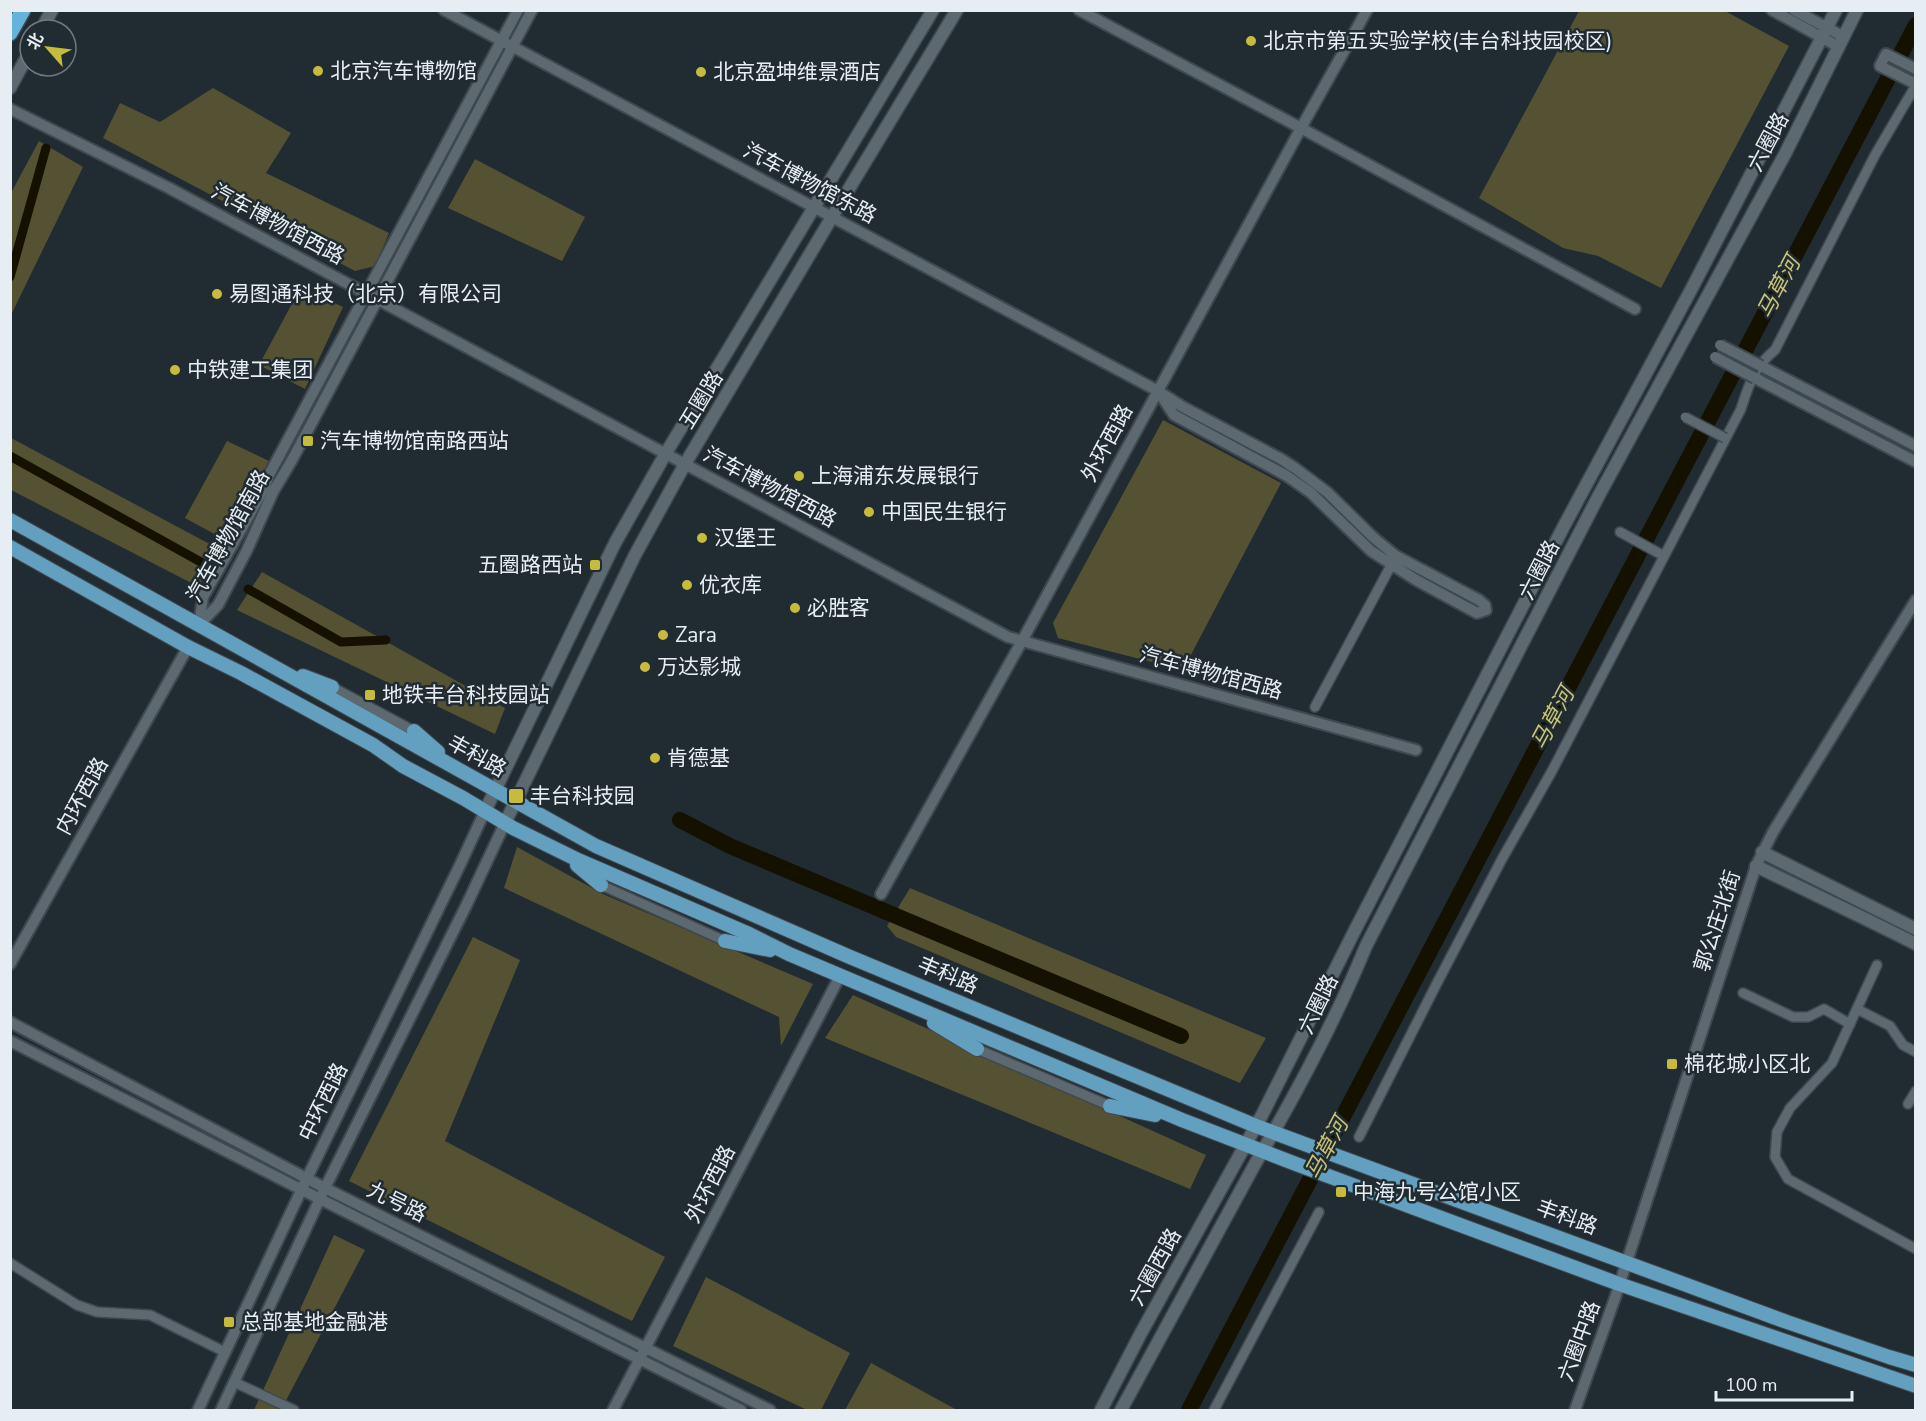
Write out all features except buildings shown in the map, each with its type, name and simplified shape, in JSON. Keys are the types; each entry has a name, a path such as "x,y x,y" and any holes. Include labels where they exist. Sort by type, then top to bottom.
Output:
{"highway":[{"path":"10,33 22,10"}],"main road":[{"name":"五圈路","path":"485,811 615,543 666,453 933,10"},
{"name":"五圈路","path":"505,824 635,555 686,464 957,10"},
{"name":"六圈路","path":"1245,1145 1553,547 1668,334 1836,10"},
{"name":"六圈路","path":"1262,1151 1274,1133 1346,995 1366,946 1593,508 1785,154 1857,10"},
{"path":"10,88 18,73"},
{"name":"丰科路","path":"10,520 596,846 872,966 1256,1126 1787,1322 1889,1358 1916,1365"},
{"name":"丰科路","path":"10,547 188,647 241,673 373,746 403,766 505,824 789,954 1245,1145 1619,1284 1916,1386"},
{"path":"283,672 297,674 332,687"},
{"path":"414,731 452,767"},
{"path":"562,852 602,885"},
{"path":"1762,852 1916,929"},
{"path":"1756,866 1825,900 1853,911 1916,944"},
{"path":"725,941 789,954"},
{"path":"914,1007 936,1024 977,1049"},
{"path":"1110,1106 1182,1120"},
{"name":"六圈西路","path":"1101,1410 1245,1145"},
{"name":"六圈西路","path":"1121,1410 1262,1151"}],"street":[{"name":"汽车博物馆东路","path":"444,10 1158,391"},
{"name":"汽车博物馆南路","path":"199,625 203,597 265,487 269,475 365,294 518,10"},
{"name":"汽车博物馆南路","path":"199,625 218,605 247,550 273,492 281,481 532,10"},
{"path":"1079,10 1635,309"},
{"name":"外环西路","path":"880,894 1022,641 1300,128 1367,10"},
{"path":"1772,10 1824,32"},
{"path":"1794,10 1841,42"},
{"path":"1359,1137 1436,985 1741,409 1750,382 1761,361 1775,350 1875,155 1916,85 1880,66 1886,54 1916,69"},
{"name":"汽车博物馆西路","path":"10,110 159,183 1008,637 1416,750"},
{"path":"1720,345 1916,446"},
{"path":"1715,357 1916,462"},
{"path":"1158,391 1174,415 1287,476 1311,493 1371,551 1479,600 1485,605 1485,610 1477,613 1393,561"},
{"path":"1685,417 1725,438"},
{"path":"1620,532 1664,555"},
{"path":"1315,706 1393,561"},
{"name":"郭公庄北街","path":"1619,1284 1762,852 1916,600"},
{"name":"内环西路","path":"10,964 188,647"},
{"path":"332,687 414,731"},
{"name":"中环西路","path":"198,1410 485,811"},
{"name":"中环西路","path":"221,1410 325,1188 505,824"},
{"path":"602,885 725,941"},
{"path":"1877,965 1832,1063 1790,1108 1777,1132 1775,1157 1788,1179 1916,1249"},
{"name":"外环西路","path":"613,1410 840,976"},
{"path":"1743,993 1793,1017 1808,1017 1824,1009 1850,1024"},
{"path":"1857,1009 1890,1026 1903,1045 1916,1052"},
{"name":"九号路","path":"10,1022 307,1179 770,1410"},
{"name":"九号路","path":"10,1041 741,1410"},
{"path":"977,1049 1110,1106"},
{"path":"1908,1104 1916,1091"},
{"path":"1214,1410 1319,1212"},
{"path":"10,1263 77,1305 97,1312 150,1316 225,1352"},
{"name":"六圈中路","path":"1575,1410 1619,1284"},
{"path":"234,1382 294,1410"}],"shaded area":[{"path":"1579,11 1725,11 1789,46 1661,288 1598,256 1563,248 1479,198"},
{"path":"213,88 291,133 266,173 389,233 375,266 355,271 103,138 120,103 160,122"},
{"path":"39,141 83,167 11,315 11,193"},
{"path":"475,159 585,217 562,261 448,208"},
{"path":"301,287 343,307 305,389 259,365"},
{"path":"1163,420 1281,483 1183,670 1058,638 1053,623"},
{"path":"11,438 219,549 199,587 11,490"},
{"path":"227,441 269,461 231,543 185,518"},
{"path":"262,572 505,708 495,734 237,610"},
{"path":"517,847 603,894 813,984 781,1046 779,1017 504,888"},
{"path":"910,888 1266,1038 1240,1083 896,937 887,926"},
{"path":"473,937 520,960 445,1141 665,1257 632,1321 349,1181"},
{"path":"853,995 1206,1155 1190,1189 825,1038"},
{"path":"334,1235 365,1250 281,1410 254,1410"},
{"path":"706,1277 850,1353 821,1410 807,1410 673,1346"},
{"path":"871,1363 957,1410 845,1410"}],"waterway":[{"name":"马草河","path":"1189,1410 1916,25"},
{"path":"10,277 46,148"},
{"path":"10,456 208,566"},
{"path":"248,589 341,642 386,640"},
{"path":"680,820 730,846 1181,1036"}],"place":[{"name":"北京市第五实验学校(丰台科技园校区)","path":"1251,41"},
{"name":"北京汽车博物馆","path":"318,71"},
{"name":"北京盈坤维景酒店","path":"701,72"},
{"name":"易图通科技（北京）有限公司","path":"217,294"},
{"name":"中铁建工集团","path":"175,370"},
{"name":"汽车博物馆南路西站","path":"308,441"},
{"name":"上海浦东发展银行","path":"799,476"},
{"name":"中国民生银行","path":"869,512"},
{"name":"汉堡王","path":"702,538"},
{"name":"五圈路西站","path":"595,565"},
{"name":"优衣库","path":"687,585"},
{"name":"必胜客","path":"795,608"},
{"name":"Zara","path":"663,635"},
{"name":"万达影城","path":"645,667"},
{"name":"地铁丰台科技园站","path":"370,695"},
{"name":"肯德基","path":"655,758"},
{"name":"丰台科技园","path":"516,796"},
{"name":"棉花城小区北","path":"1672,1064"},
{"name":"中海九号公馆小区","path":"1341,1192"},
{"name":"总部基地金融港","path":"229,1322"}]}
